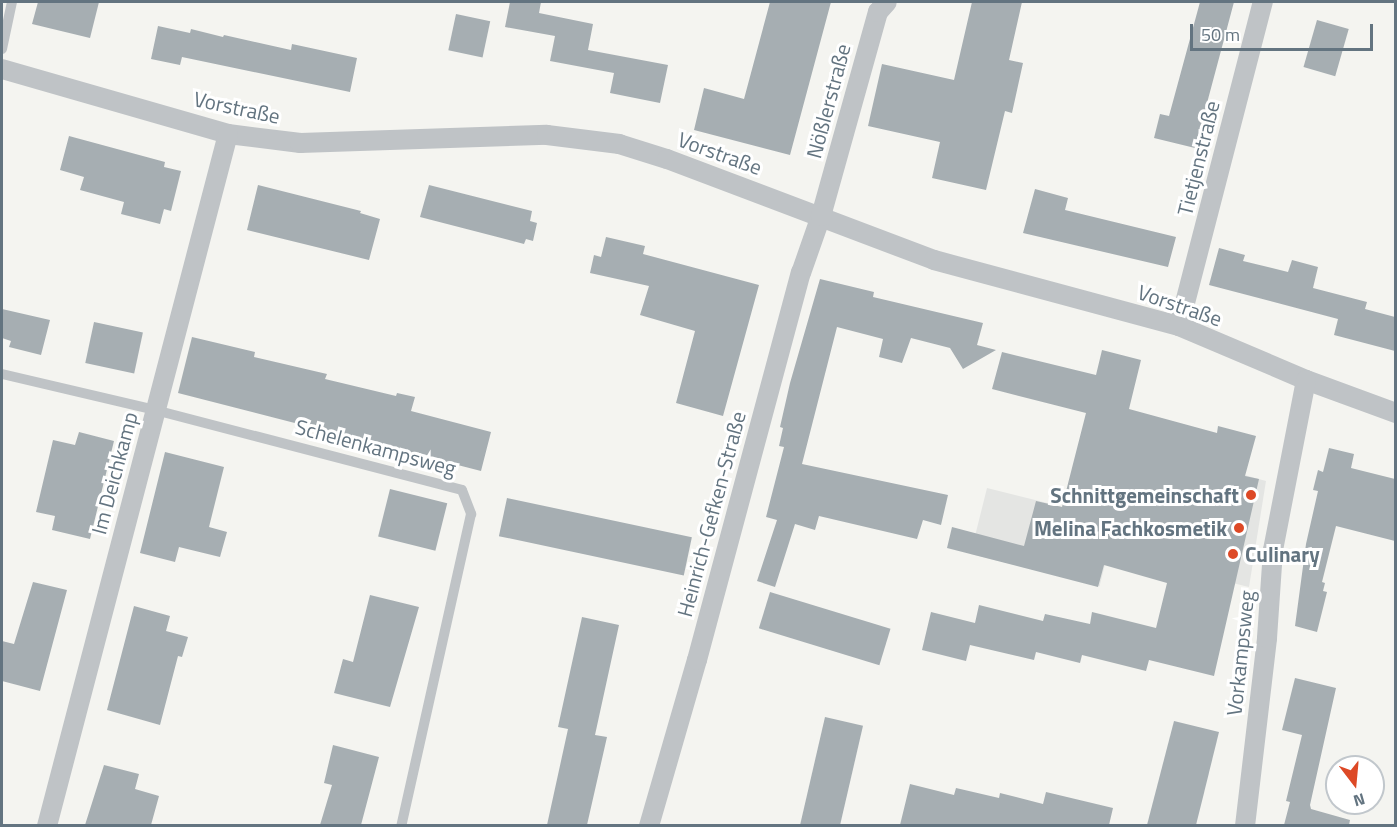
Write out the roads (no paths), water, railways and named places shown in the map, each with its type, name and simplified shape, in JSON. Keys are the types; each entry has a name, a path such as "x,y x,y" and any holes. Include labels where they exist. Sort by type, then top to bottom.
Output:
{"street":[{"name":"Nößlerstraße","path":"821,216 878,12 886,2"},
{"name":"Tietjenstraße","path":"1179,326 1263,2"},
{"name":"Vorstraße","path":"2,69 228,134 300,143 546,135 619,144 821,216 934,260 1179,326 1306,381 1395,413"},
{"name":"Im Deichkamp","path":"47,825 228,134"},
{"name":"Heinrich-Gefken-Straße","path":"649,825 697,660 801,273 821,216"},
{"name":"Vorkampsweg","path":"1245,825 1267,638 1273,550 1306,381"}],"lane":[{"path":"2,49 12,2"},
{"path":"2,374 155,410"},
{"name":"Schelenkampsweg","path":"155,410 462,490 471,514 401,825"}],"place":[{"name":"Schnittgemeinschaft","path":"1251,495"},
{"name":"Melina Fachkosmetik","path":"1239,528"},
{"name":"Culinary","path":"1233,554"}]}
